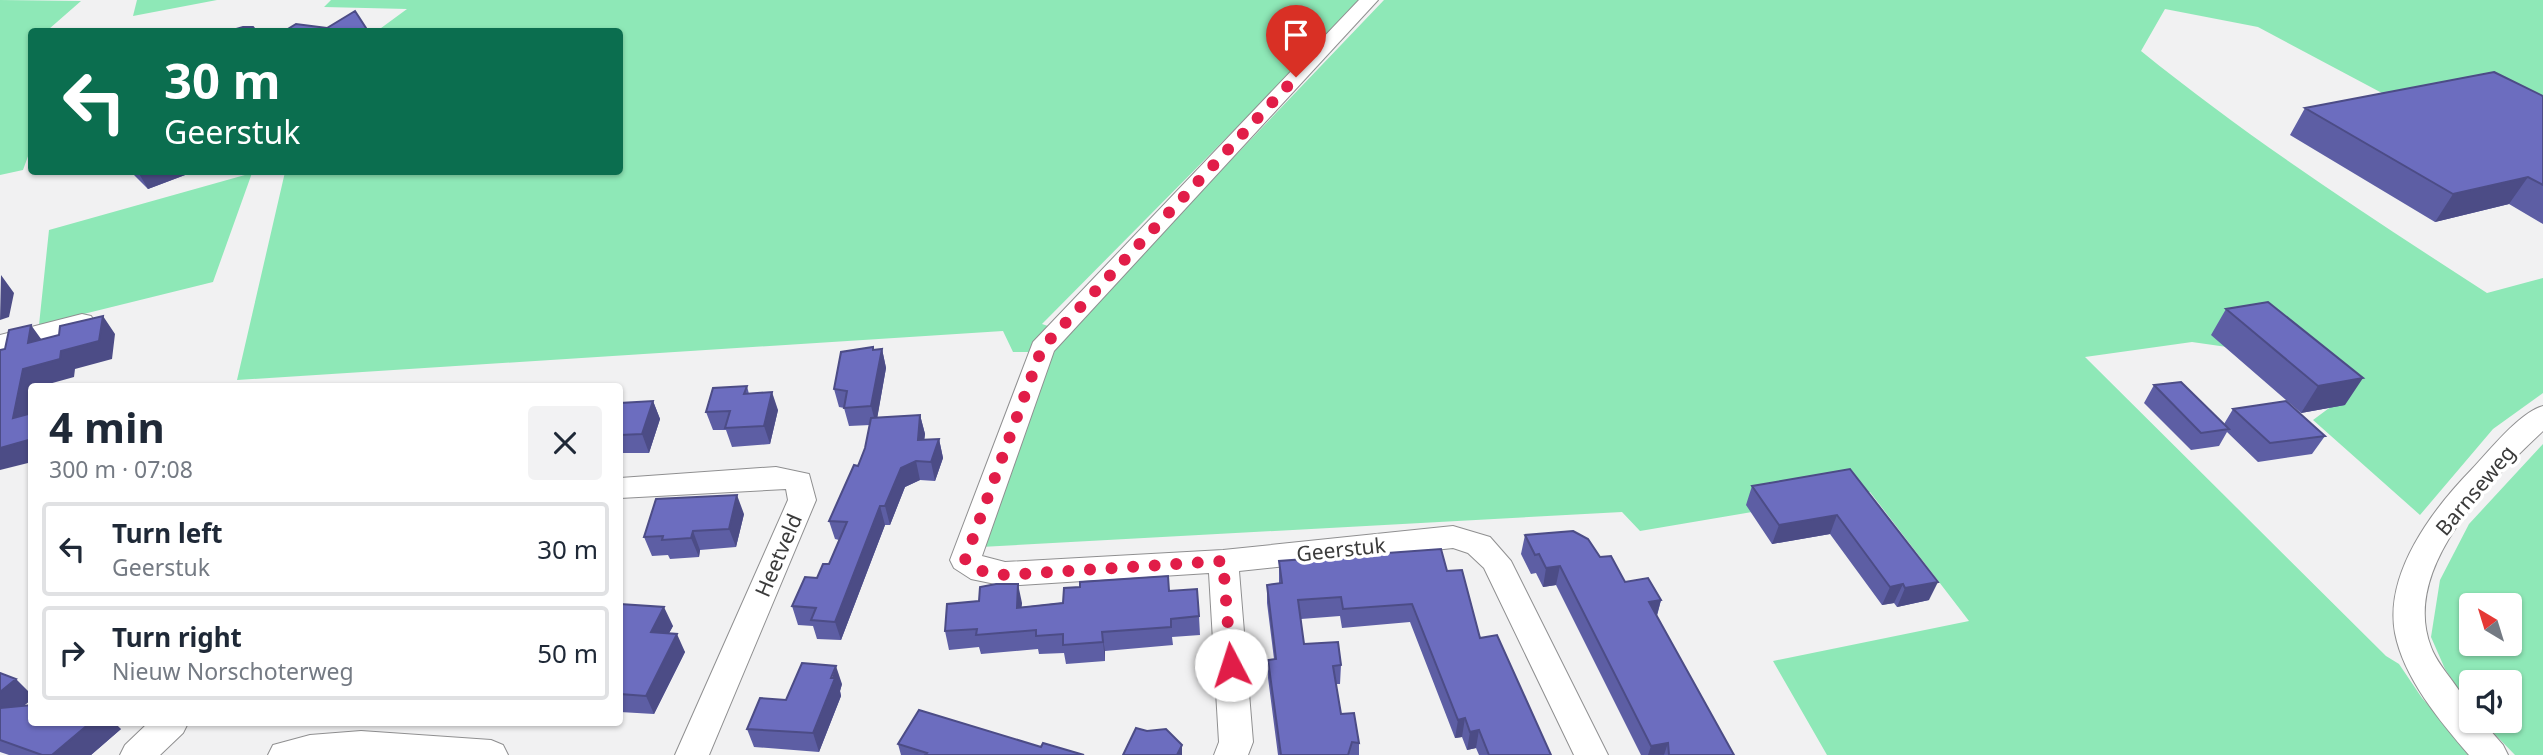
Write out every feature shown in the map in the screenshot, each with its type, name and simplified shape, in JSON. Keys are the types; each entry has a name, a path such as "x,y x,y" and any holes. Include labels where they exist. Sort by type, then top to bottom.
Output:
{"street":[{"name":"Geerstuk","path":"1368,0 1042,348 965,560 982,571 1005,575 1223,561 1453,537 1479,545 1496,561 1591,755"},
{"path":"0,343 82,321"},
{"name":"Barnseweg","path":"2491,755 2432,682 2410,633 2409,596 2420,562 2444,522 2543,415"},
{"name":"Heetveld","path":"623,488 776,477 799,481 802,500 692,755"},
{"path":"1223,561 1236,742 1231,755"},
{"path":"137,755 168,726"},
{"path":"285,755 315,747 365,745 491,755"}],"green space":[{"path":"0,0 81,1 50,28 28,28 28,156 23,170 0,175"},
{"path":"137,0 217,0 133,16"},
{"path":"331,0 1363,0 1042,324 1051,327 1030,352 1013,352 1003,331 237,380 284,175 623,175 623,28 381,28 407,9 324,7"},
{"path":"1384,0 2543,0 2543,103 2397,101 2258,27 2165,9 2141,51 2267,146 2487,293 2543,278 2543,393 2493,429 2420,515 2313,420 2344,397 2227,347 2192,342 2085,357 2386,656 2399,664 2422,698 2473,755 1827,755 1773,661 1969,621 1870,492 1640,531 1622,512 981,547 1044,356"},
{"path":"251,175 213,282 39,325 49,230"},
{"path":"2543,444 2543,755 2515,755 2494,733 2522,733 2522,670 2459,670 2459,691 2445,669 2431,637 2440,580 2469,524"}],"building":[{"path":"355,11 366,28 327,28"},
{"path":"296,24 327,28 290,28"},
{"path":"2494,72 2543,96 2543,185 2528,177 2453,194 2305,108"},
{"path":"2268,302 2363,378 2318,386 2226,309"},
{"path":"103,316 99,341 61,351 60,359 23,369 13,418 28,414 28,440 0,448 0,350 5,349 9,330 31,325 28,343 59,335 60,326"},
{"path":"873,347 873,350 882,349 871,406 844,408 847,391 834,389 841,352"},
{"path":"2181,382 2229,429 2201,433 2154,385"},
{"path":"747,386 744,394 772,392 764,426 725,428 730,411 706,412 713,388"},
{"path":"653,401 642,434 623,435 623,403"},
{"path":"2286,401 2325,436 2270,443 2233,409"},
{"path":"920,415 918,440 939,439 931,462 916,461 901,468 885,506 880,506 835,622 811,620 816,608 792,606 805,577 817,578 823,564 829,564 847,522 829,521 854,465 858,466 871,418"},
{"path":"1850,469 1938,582 1905,588 1903,584 1890,587 1837,515 1779,525 1752,486"},
{"path":"737,495 729,529 693,531 691,538 662,540 663,536 644,537 656,499"},
{"path":"1573,531 1588,539 1600,557 1611,556 1625,582 1648,578 1661,600 1649,602 1734,755 1669,755 1668,743 1651,746 1560,566 1546,568 1539,554 1535,555 1525,535"},
{"path":"1441,549 1447,571 1462,570 1480,638 1497,635 1551,755 1489,755 1479,730 1470,732 1465,718 1458,720 1412,604 1343,609 1341,597 1298,600 1304,644 1338,642 1341,665 1333,666 1341,714 1354,713 1359,743 1352,742 1348,755 1281,755 1268,660 1276,659 1267,585 1282,583 1279,561"},
{"path":"1168,576 1169,591 1197,589 1199,616 1171,619 1171,627 1102,632 1103,642 1063,645 1063,634 1036,636 1036,630 976,635 977,629 945,631 947,604 979,601 980,587 1018,584 1017,608 1063,603 1064,588 1080,587 1080,582"},
{"path":"623,604 664,607 651,632 677,634 646,696 623,694"},
{"path":"802,663 836,666 831,678 835,678 813,733 747,729 760,698 786,700"},
{"path":"0,673 16,679 0,692"},
{"path":"28,705 28,726 86,726 52,755 42,755 0,740 0,708"},
{"path":"919,710 1041,747 1043,743 1084,755 925,755 927,753 898,744"},
{"path":"1136,728 1147,731 1166,729 1182,745 1177,755 1123,755"}],"route":[{"path":"1231,665 1223,561 1005,575 982,571 965,560 1006,440 1042,348 1296,77"}]}
